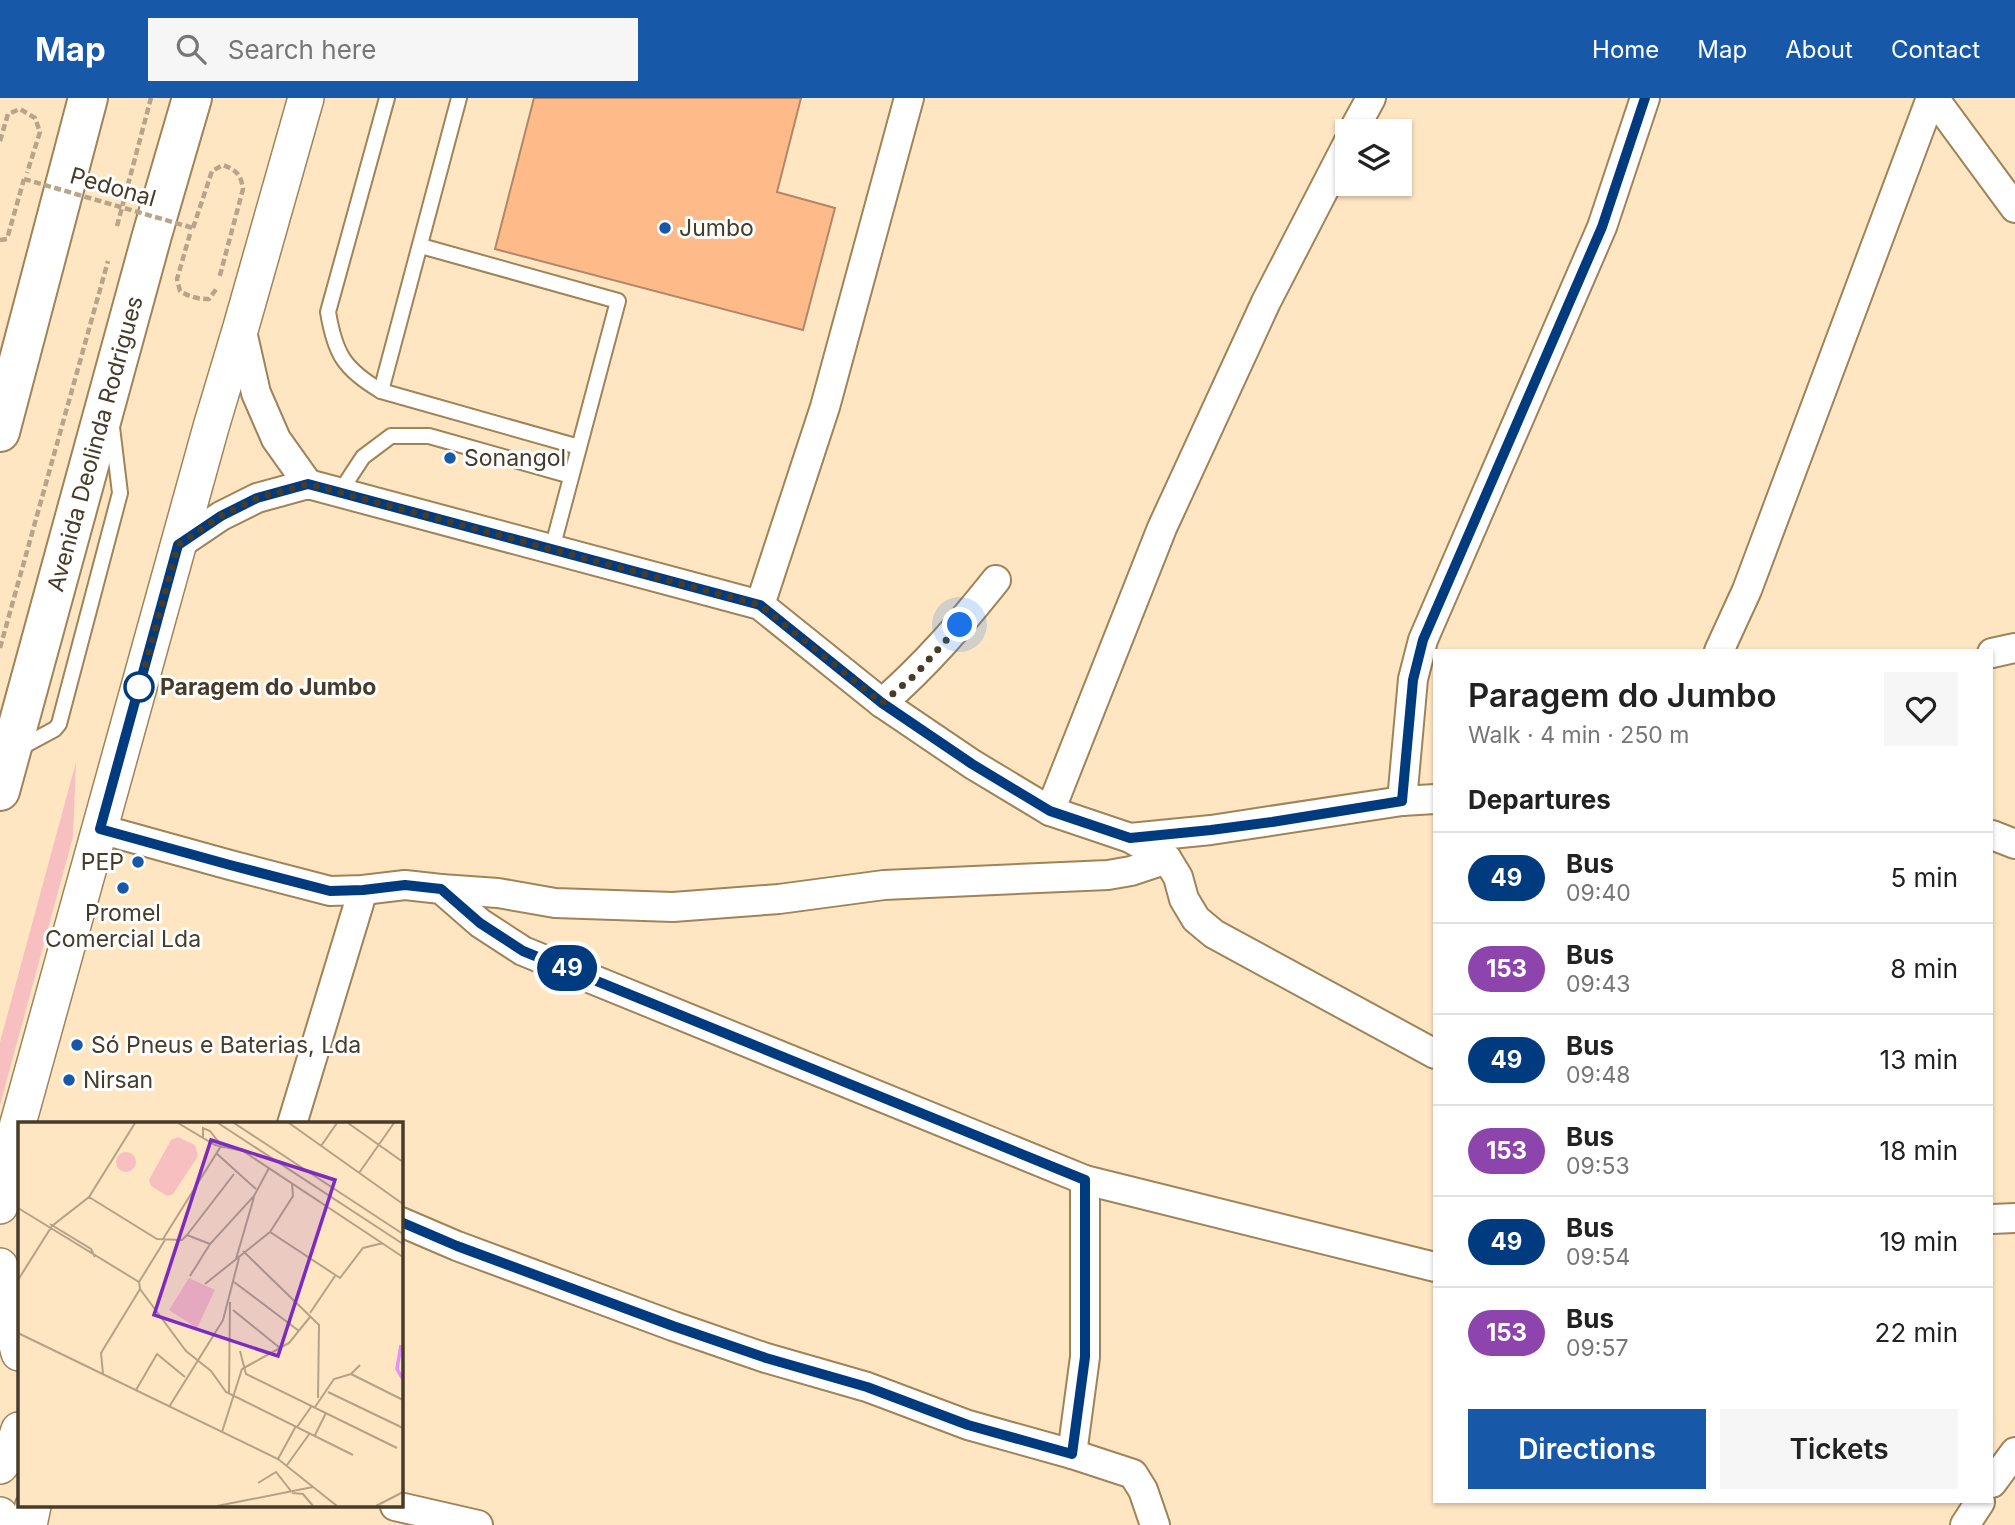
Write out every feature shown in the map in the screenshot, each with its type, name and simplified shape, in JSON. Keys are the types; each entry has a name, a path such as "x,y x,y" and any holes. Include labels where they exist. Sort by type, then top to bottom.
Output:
{"highway":[{"path":"0,432 88,98"},
{"name":"Avenida Deolinda Rodrigues","path":"0,791 192,98"}],"street":[{"path":"18,1122 211,427 306,98"},
{"path":"760,605 825,407 909,98"},
{"path":"1360,119 1371,98"},
{"path":"1402,801 1413,680 1423,640 1602,227 1645,98"},
{"path":"1933,98 2015,208"},
{"path":"1720,649 1746,590 1933,98"},
{"path":"1050,811 1162,528 1266,302 1335,168"},
{"path":"241,327 256,393 276,439 308,484"},
{"path":"178,545 221,516 257,498 308,484 760,605 882,703 972,764 1050,811 1130,838 1167,859 1178,877 1184,899 1196,919 1214,934 1433,1053"},
{"path":"882,703 915,675 996,580"},
{"path":"1993,653 2015,648"},
{"path":"1130,838 1211,830 1402,801 1433,799"},
{"path":"100,829 330,891 405,885 498,893 555,903 673,907 779,899 884,885 1108,875 1131,871 1167,859"},
{"path":"1993,835 2015,844"},
{"path":"441,889 480,923 523,951 1085,1180 1433,1267"},
{"path":"293,1122 363,890"},
{"path":"0,1206 18,1124"},
{"path":"1072,1454 1085,1357 1085,1180"},
{"path":"1993,1219 2015,1217"},
{"path":"402,1222 457,1246 673,1326 766,1358 867,1387 968,1425 1133,1474 1143,1490 1154,1525"},
{"path":"0,1266 18,1349"},
{"path":"0,1466 12,1451 18,1433"},
{"path":"1993,1482 2015,1452"},
{"path":"1965,1525 1979,1503"},
{"path":"402,1508 478,1525"}],"lane":[{"path":"387,98 328,312 332,337 342,360 360,379 381,391 579,447"},
{"path":"381,391 459,98"},
{"path":"421,246 618,301 552,549"},
{"path":"340,492 363,457 391,436 429,436 571,476"}],"path":[{"path":"116,232 151,98"},
{"path":"0,141 8,114 20,109 35,118 40,132 27,173"},
{"name":"Pedonal","path":"0,240 7,239 24,179 193,228 212,171 223,165 235,169 243,188 216,291 209,299 188,296 180,291 177,279 190,234"},
{"path":"0,648 109,257"}],"shaded area":[{"path":"76,762 73,837 0,1105 0,1042"}],"building":[{"name":"Jumbo","path":"534,98 801,98 777,192 835,208 803,330 495,249"}],"bus line":[{"name":"49","path":"402,1222 457,1246 673,1326 766,1358 867,1387 968,1425 1072,1454 1085,1357 1085,1180 523,951 480,923 441,889 405,885 330,891 100,829 178,545 221,516 257,498 308,484 760,605 882,703 972,764 1050,811 1130,838 1272,822 1402,801 1413,680 1423,640 1602,227 1645,98"}],"place":[{"name":"Jumbo","path":"665,228"},
{"name":"Sonangol","path":"450,458"},
{"name":"Paragem do Jumbo","path":"139,687"},
{"name":"PEP","path":"138,862"},
{"name":"Promel Comercial Lda","path":"123,888"},
{"name":"Só Pneus e Baterias, Lda","path":"77,1045"},
{"name":"Nirsan","path":"69,1080"}],"route":[{"path":"139,687 136,700 178,545 221,516 257,498 308,484 760,605 882,703 915,675 960,625"}]}
